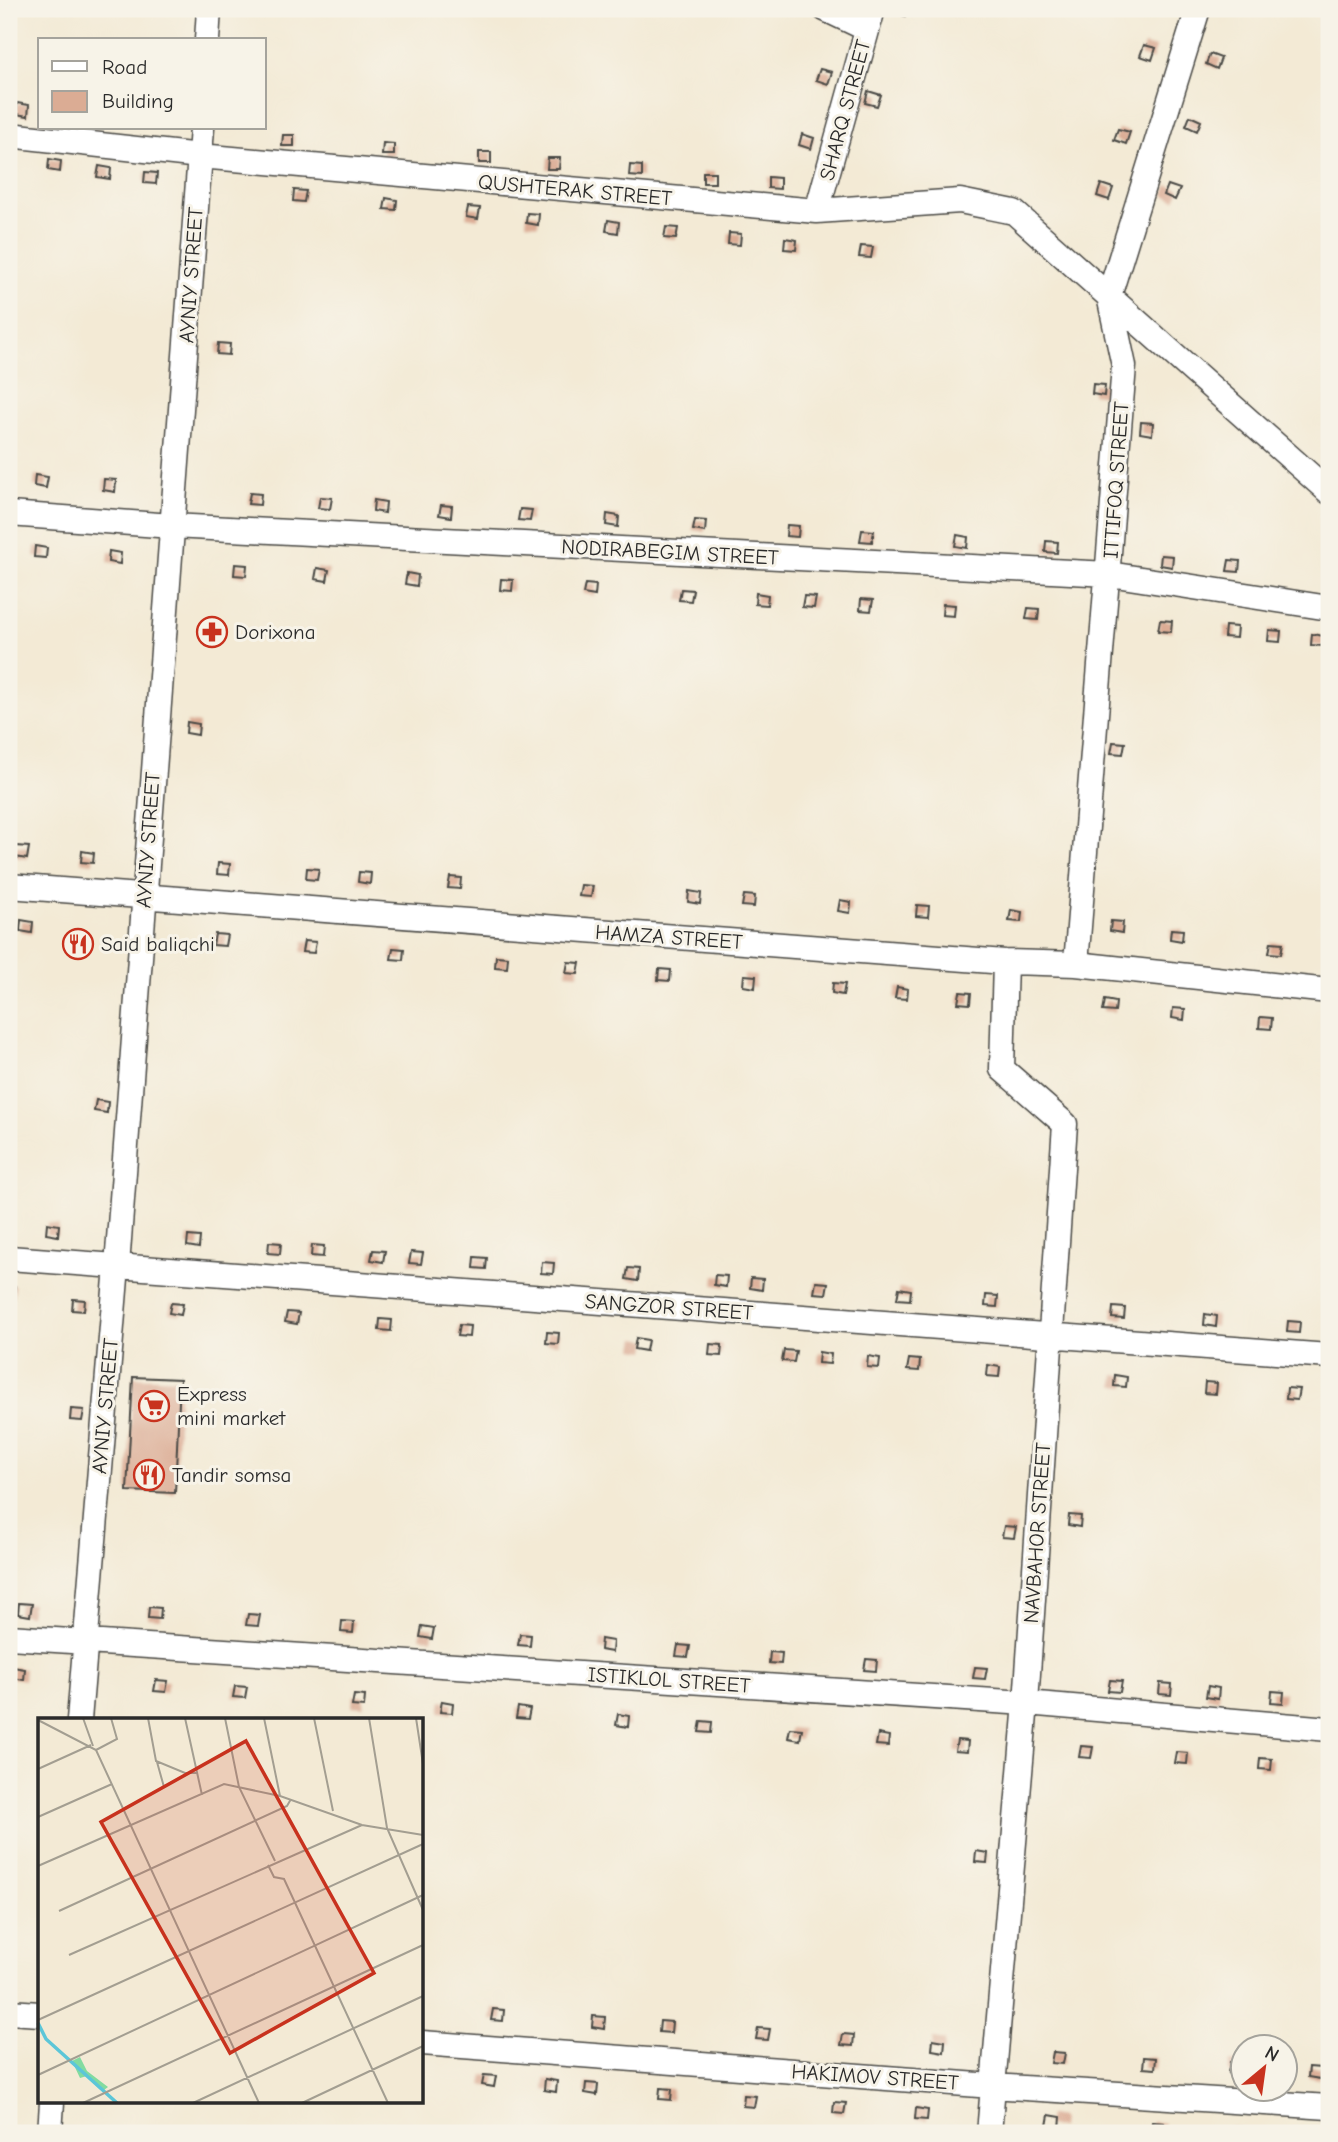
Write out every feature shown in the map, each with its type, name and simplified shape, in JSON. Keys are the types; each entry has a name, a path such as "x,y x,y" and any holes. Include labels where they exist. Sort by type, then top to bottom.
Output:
{"street":[{"path":"207,38 209,9"},
{"path":"825,9 870,19"},
{"name":"ITTIFOQ STREET","path":"1076,964 1124,366 1110,296 1198,9"},
{"name":"SHARQ STREET","path":"817,211 870,19"},
{"name":"AYNIY STREET","path":"79,1718 117,1266 202,130"},
{"name":"QUSHTERAK STREET","path":"9,135 200,156 817,211 960,201 1014,212 1329,492"},
{"name":"NODIRABEGIM STREET","path":"9,514 172,526 1109,575 1329,608"},
{"name":"HAMZA STREET","path":"9,886 1005,962 1076,964 1329,991"},
{"name":"NAVBAHOR STREET","path":"989,2133 1026,1703 1065,1124 1002,1069 1005,962"},
{"name":"SANGZOR STREET","path":"9,1258 1329,1356"},
{"name":"ISTIKLOL STREET","path":"9,1637 1026,1703 1329,1729"},
{"path":"9,2012 38,2014"},
{"name":"HAKIMOV STREET","path":"424,2043 992,2086 1329,2107"},
{"path":"50,2133 52,2104"}],"building":[{"path":"894,9 908,9 905,16 893,12"},
{"path":"1144,45 1156,48 1152,60 1140,56"},
{"path":"1210,54 1221,58 1217,69 1206,64"},
{"path":"820,69 832,72 828,84 816,80"},
{"path":"868,91 881,95 877,106 865,103"},
{"path":"17,103 29,105 28,116 16,114"},
{"path":"1190,116 1201,121 1197,131 1186,126"},
{"path":"1118,129 1130,132 1126,144 1114,140"},
{"path":"802,134 814,138 811,149 799,145"},
{"path":"283,135 294,135 294,146 282,146"},
{"path":"383,143 394,144 394,155 382,155"},
{"path":"479,152 491,152 491,163 479,163"},
{"path":"548,158 560,158 559,169 547,169"},
{"path":"49,159 61,161 60,172 48,170"},
{"path":"630,165 642,166 642,177 629,176"},
{"path":"99,166 111,168 110,179 97,177"},
{"path":"145,172 157,173 156,184 144,183"},
{"path":"703,172 715,172 715,183 703,183"},
{"path":"768,177 780,178 780,189 768,188"},
{"path":"1101,184 1113,188 1109,200 1097,196"},
{"path":"1168,185 1180,189 1175,200 1164,195"},
{"path":"294,190 306,191 304,202 293,201"},
{"path":"386,198 397,200 396,210 384,209"},
{"path":"468,207 480,208 478,219 466,217"},
{"path":"527,213 539,214 538,225 526,223"},
{"path":"608,220 619,222 618,233 606,231"},
{"path":"666,227 678,228 676,239 664,238"},
{"path":"729,233 741,234 740,245 728,244"},
{"path":"785,238 797,240 796,250 784,249"},
{"path":"861,246 873,247 871,258 859,257"},
{"path":"218,343 230,344 229,355 217,354"},
{"path":"1093,384 1105,385 1104,396 1092,394"},
{"path":"1141,422 1153,423 1152,435 1140,433"},
{"path":"35,475 48,477 46,488 34,486"},
{"path":"104,479 116,480 115,492 103,490"},
{"path":"250,493 261,494 260,505 248,504"},
{"path":"320,497 332,498 330,509 318,508"},
{"path":"374,500 386,502 385,513 373,511"},
{"path":"441,505 452,506 451,517 439,515"},
{"path":"520,509 532,510 530,521 518,520"},
{"path":"607,514 619,516 618,527 606,525"},
{"path":"695,520 706,521 705,532 693,530"},
{"path":"787,525 799,526 798,537 786,536"},
{"path":"862,530 874,531 872,542 860,541"},
{"path":"957,535 968,537 967,548 955,546"},
{"path":"1046,541 1058,542 1057,553 1045,552"},
{"path":"35,546 47,548 46,558 34,557"},
{"path":"109,551 121,553 120,564 108,562"},
{"path":"1161,555 1173,556 1172,567 1160,565"},
{"path":"1229,560 1240,561 1239,572 1227,571"},
{"path":"235,564 247,565 246,576 234,575"},
{"path":"317,568 329,570 327,581 315,579"},
{"path":"407,573 418,575 417,586 405,584"},
{"path":"501,579 513,580 512,591 500,590"},
{"path":"585,584 596,585 595,596 583,594"},
{"path":"681,589 693,590 691,601 679,600"},
{"path":"756,593 768,595 767,605 755,604"},
{"path":"804,596 816,597 814,608 802,607"},
{"path":"861,599 873,600 871,611 860,610"},
{"path":"943,604 955,605 954,616 942,615"},
{"path":"1028,608 1039,609 1038,620 1026,619"},
{"path":"1160,620 1172,621 1171,632 1158,631"},
{"path":"1225,626 1237,627 1236,638 1224,637"},
{"path":"1269,630 1281,631 1280,642 1268,641"},
{"path":"1312,634 1324,636 1323,646 1311,645"},
{"path":"187,722 199,724 198,735 186,733"},
{"path":"1113,742 1125,743 1123,754 1111,753"},
{"path":"16,846 29,847 27,859 15,857"},
{"path":"82,851 94,853 93,863 81,862"},
{"path":"218,863 230,864 229,875 217,874"},
{"path":"307,868 319,869 317,880 306,879"},
{"path":"359,872 371,873 370,884 358,882"},
{"path":"450,877 461,878 460,889 448,888"},
{"path":"581,885 593,886 591,897 579,896"},
{"path":"689,891 701,893 700,904 688,902"},
{"path":"744,895 755,896 754,907 742,906"},
{"path":"840,900 851,902 850,913 838,911"},
{"path":"917,905 929,906 928,917 916,916"},
{"path":"1011,910 1022,912 1021,922 1009,921"},
{"path":"21,920 33,922 32,933 20,931"},
{"path":"1111,921 1123,922 1122,933 1110,931"},
{"path":"1171,929 1183,930 1182,941 1170,939"},
{"path":"215,934 227,935 225,946 213,945"},
{"path":"304,941 316,942 314,953 302,952"},
{"path":"1271,942 1283,943 1281,954 1269,953"},
{"path":"393,948 404,949 403,960 391,959"},
{"path":"496,956 508,957 507,968 495,967"},
{"path":"568,962 580,963 578,974 566,973"},
{"path":"659,969 671,970 670,981 658,980"},
{"path":"744,975 756,976 755,988 743,986"},
{"path":"833,983 845,984 843,995 832,993"},
{"path":"897,987 908,989 907,999 895,998"},
{"path":"960,992 971,993 970,1004 958,1003"},
{"path":"1105,1000 1116,1002 1115,1012 1103,1011"},
{"path":"1173,1008 1185,1009 1184,1020 1172,1018"},
{"path":"1260,1017 1272,1018 1271,1029 1259,1028"},
{"path":"96,1100 108,1102 107,1113 94,1111"},
{"path":"47,1223 59,1225 58,1236 46,1234"},
{"path":"188,1236 200,1237 199,1248 187,1246"},
{"path":"269,1242 281,1243 280,1254 268,1253"},
{"path":"312,1245 324,1246 323,1257 311,1256"},
{"path":"373,1250 385,1251 383,1262 371,1260"},
{"path":"411,1252 423,1253 421,1264 409,1263"},
{"path":"475,1257 487,1258 486,1269 474,1268"},
{"path":"542,1262 554,1263 553,1274 541,1273"},
{"path":"628,1268 639,1269 638,1281 626,1279"},
{"path":"715,1275 727,1276 726,1287 714,1285"},
{"path":"751,1278 763,1279 762,1290 750,1288"},
{"path":"816,1282 828,1283 826,1294 814,1293"},
{"path":"9,1285 15,1286 14,1297 9,1296"},
{"path":"899,1288 911,1290 910,1300 897,1299"},
{"path":"986,1295 998,1296 997,1307 985,1306"},
{"path":"73,1299 85,1300 84,1311 72,1310"},
{"path":"171,1303 183,1304 181,1315 169,1313"},
{"path":"1113,1307 1125,1308 1124,1319 1112,1318"},
{"path":"287,1312 299,1313 297,1324 285,1322"},
{"path":"1205,1314 1217,1316 1216,1327 1204,1325"},
{"path":"380,1319 392,1320 391,1331 379,1330"},
{"path":"1288,1321 1300,1322 1299,1333 1287,1332"},
{"path":"459,1325 470,1326 469,1337 457,1336"},
{"path":"547,1332 559,1333 558,1344 546,1343"},
{"path":"636,1338 648,1340 646,1351 634,1349"},
{"path":"710,1344 722,1345 721,1356 709,1355"},
{"path":"784,1350 796,1351 794,1362 782,1361"},
{"path":"819,1352 831,1354 830,1364 818,1363"},
{"path":"868,1356 880,1358 879,1368 867,1367"},
{"path":"909,1359 920,1360 919,1371 907,1370"},
{"path":"988,1365 1000,1367 999,1377 987,1376"},
{"path":"1115,1375 1127,1377 1126,1387 1114,1386"},
{"path":"133,1377 180,1379 175,1493 127,1491"},
{"path":"1205,1382 1217,1383 1216,1394 1204,1393"},
{"path":"1287,1388 1299,1389 1297,1400 1286,1399"},
{"path":"71,1409 84,1410 82,1421 70,1420"},
{"path":"1069,1515 1081,1516 1080,1527 1068,1525"},
{"path":"1004,1526 1016,1527 1014,1538 1002,1537"},
{"path":"19,1603 32,1604 30,1616 18,1614"},
{"path":"149,1607 161,1608 160,1619 148,1618"},
{"path":"248,1614 260,1615 258,1626 246,1625"},
{"path":"342,1621 354,1622 353,1633 341,1632"},
{"path":"422,1626 434,1628 432,1639 420,1637"},
{"path":"520,1634 531,1635 530,1646 518,1645"},
{"path":"601,1639 613,1641 612,1652 600,1650"},
{"path":"678,1645 690,1646 688,1657 676,1656"},
{"path":"770,1652 782,1653 781,1664 769,1663"},
{"path":"866,1659 877,1660 876,1671 864,1670"},
{"path":"13,1667 25,1669 24,1680 12,1678"},
{"path":"975,1667 987,1668 985,1679 973,1678"},
{"path":"156,1680 168,1681 166,1692 154,1691"},
{"path":"1110,1680 1122,1681 1120,1692 1108,1691"},
{"path":"1160,1683 1172,1684 1171,1695 1159,1694"},
{"path":"235,1686 247,1687 245,1698 233,1697"},
{"path":"1208,1686 1219,1688 1218,1699 1206,1697"},
{"path":"1272,1691 1284,1692 1283,1703 1271,1702"},
{"path":"354,1695 365,1696 364,1707 352,1706"},
{"path":"442,1701 453,1703 452,1713 440,1712"},
{"path":"518,1707 530,1709 528,1719 516,1718"},
{"path":"618,1714 629,1716 628,1727 616,1725"},
{"path":"701,1721 712,1722 711,1733 699,1732"},
{"path":"790,1728 802,1729 800,1740 788,1738"},
{"path":"878,1734 889,1736 888,1746 876,1745"},
{"path":"957,1740 968,1741 967,1752 955,1751"},
{"path":"1081,1746 1093,1747 1091,1758 1079,1757"},
{"path":"1177,1752 1188,1753 1187,1764 1175,1763"},
{"path":"1260,1758 1272,1759 1271,1770 1259,1769"},
{"path":"976,1851 988,1853 987,1863 975,1862"},
{"path":"493,2009 504,2010 503,2021 491,2020"},
{"path":"593,2016 605,2017 604,2029 592,2027"},
{"path":"660,2021 672,2022 671,2033 659,2032"},
{"path":"758,2028 770,2029 768,2040 756,2039"},
{"path":"843,2034 854,2035 853,2046 841,2045"},
{"path":"933,2039 945,2041 944,2052 932,2050"},
{"path":"1053,2052 1065,2053 1063,2064 1051,2063"},
{"path":"1144,2057 1156,2058 1155,2069 1143,2068"},
{"path":"1309,2067 1321,2068 1320,2079 1308,2077"},
{"path":"484,2075 496,2076 494,2087 482,2085"},
{"path":"545,2079 557,2081 556,2092 544,2090"},
{"path":"586,2083 598,2084 597,2095 585,2093"},
{"path":"660,2088 672,2089 671,2100 659,2099"},
{"path":"744,2095 756,2096 754,2107 743,2106"},
{"path":"834,2102 846,2103 844,2114 833,2113"},
{"path":"916,2108 928,2110 927,2120 915,2119"},
{"path":"1049,2115 1061,2117 1060,2128 1047,2126"},
{"path":"1152,2122 1164,2123 1162,2133 1150,2133"},
{"path":"1228,2127 1240,2128 1240,2133 1228,2133"}],"place":[{"name":"Dorixona","path":"212,632"},
{"name":"Said baliqchi","path":"78,944"},
{"name":"Express mini market","path":"154,1406"},
{"name":"Tandir somsa","path":"149,1475"}]}
